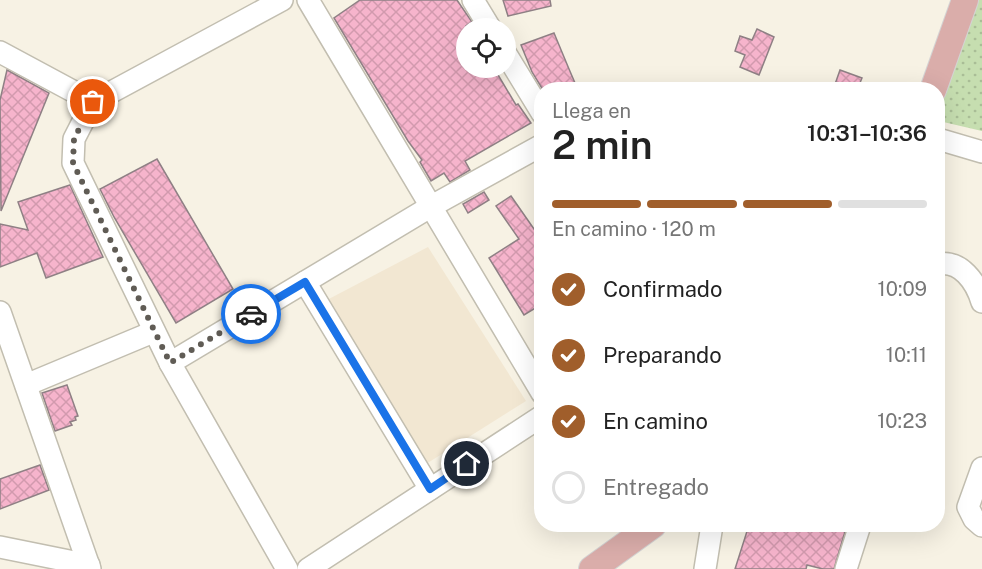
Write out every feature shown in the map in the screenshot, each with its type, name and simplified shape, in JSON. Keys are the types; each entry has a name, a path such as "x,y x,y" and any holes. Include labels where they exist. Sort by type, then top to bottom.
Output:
{"main road":[{"path":"936,82 965,0"},
{"path":"592,569 643,532"}],"street":[{"path":"282,0 251,8 93,102 74,139 73,163 153,332 287,569"},
{"path":"308,0 534,380"},
{"path":"473,0 484,18"},
{"path":"0,52 93,102"},
{"path":"516,71 534,101"},
{"path":"945,141 982,152"},
{"path":"170,363 430,207 534,149"},
{"path":"945,262 963,270 977,286 982,302"},
{"path":"305,282 430,489"},
{"path":"0,312 90,567"},
{"path":"26,385 153,332"},
{"path":"308,569 534,421"},
{"path":"982,468 968,507 974,519 982,526"},
{"path":"705,569 711,532"},
{"path":"846,569 858,532"},
{"path":"0,547 90,567"}],"shaded area":[{"path":"428,247 526,401 426,464 325,301"}],"green space":[{"path":"973,0 982,0 982,131 945,122 945,87"}],"building":[{"path":"360,0 457,0 469,18 456,18 456,78 500,78 516,105 518,104 531,123 465,161 470,170 450,182 444,173 431,181 420,162 422,160 408,141 334,18"},
{"path":"503,0 550,0 551,6 508,16"},
{"path":"757,29 774,37 759,75 740,67 745,55 735,51 740,36 752,40"},
{"path":"554,33 575,82 538,82 521,45"},
{"path":"7,70 49,93 1,211 0,100"},
{"path":"840,70 862,78 860,82 836,82"},
{"path":"157,159 233,289 176,323 100,189"},
{"path":"70,185 103,257 46,278 37,253 0,267 0,224 28,230 18,202"},
{"path":"484,192 489,200 468,213 463,204"},
{"path":"511,196 534,229 534,309 524,315 489,258 519,239 496,206"},
{"path":"67,385 78,416 75,417 76,420 70,422 72,425 55,431 42,393"},
{"path":"40,465 49,490 0,509 0,479"},
{"path":"747,532 845,532 834,569 807,565 806,569 735,569"}],"way so far":[{"path":"93,102 74,139 73,163 170,363 251,314"}],"route":[{"path":"251,314 305,282 430,489 467,464"}]}
